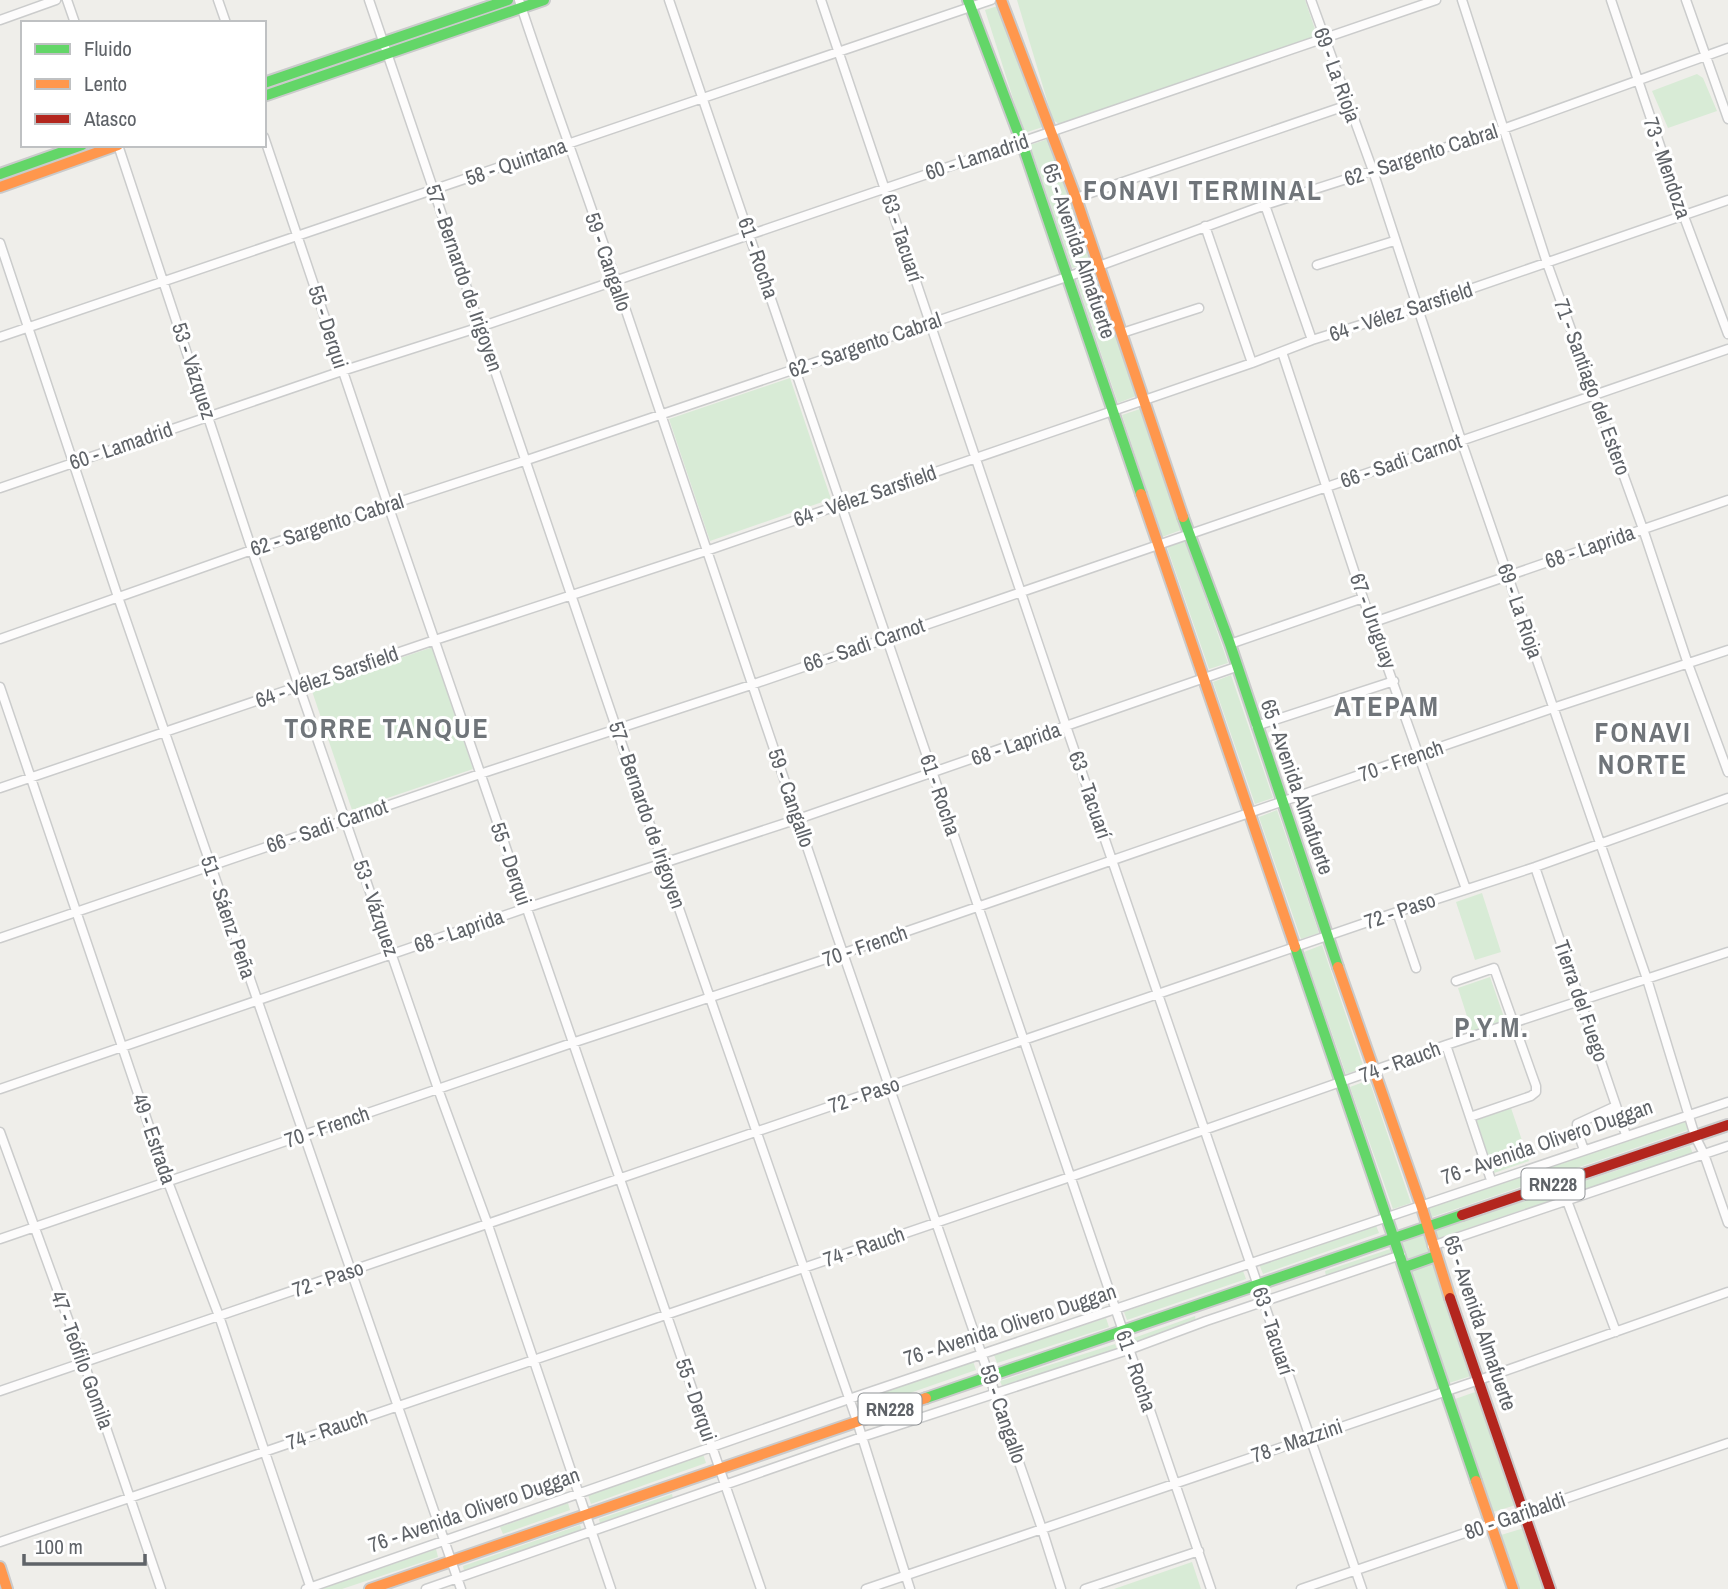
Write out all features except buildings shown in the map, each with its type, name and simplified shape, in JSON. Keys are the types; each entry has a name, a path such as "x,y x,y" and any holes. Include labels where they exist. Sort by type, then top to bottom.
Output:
{"main road":[{"path":"266,82 508,0"},
{"path":"266,95 388,54 520,4 544,0"},
{"name":"65 - Avenida Almafuerte","path":"1001,0 1076,198 1550,1589"},
{"name":"65 - Avenida Almafuerte","path":"970,4 1022,143 1157,544 1297,946 1513,1589"},
{"path":"0,174 76,147"},
{"path":"0,187 112,147"},
{"name":"76 - Avenida Olivero Duggan","path":"370,1589 1395,1236 1728,1125"},
{"path":"1405,1267 1434,1251"},
{"path":"0,1567 8,1589"}],"street":[{"path":"0,20 56,0"},
{"path":"67,0 74,21"},
{"path":"218,0 225,21"},
{"name":"57 - Bernardo de Irigoyen","path":"369,0 617,730 857,1421 910,1589"},
{"name":"61 - Rocha","path":"669,0 1211,1589"},
{"name":"63 - Tacuarí","path":"821,0 1362,1589"},
{"name":"58 - Quintana","path":"0,337 838,53 970,4 991,0"},
{"name":"69 - La Rioja","path":"1311,0 1373,171 1461,440 1647,979 1695,1136 1728,1223"},
{"name":"60 - Lamadrid","path":"0,488 1022,143 1436,0"},
{"name":"71 - Santiago del Estero","path":"1462,0 1548,263 1728,772"},
{"name":"73 - Mendoza","path":"1611,0 1683,214 1728,334"},
{"path":"1686,0 1728,119"},
{"name":"59 - Cangallo","path":"520,4 1061,1589"},
{"name":"62 - Sargento Cabral","path":"0,639 252,550 659,416 1099,266 1265,205 1503,129 1728,48"},
{"path":"1076,198 1348,105"},
{"name":"55 - Derqui","path":"266,143 761,1589"},
{"name":"53 - Vázquez","path":"119,147 252,550 438,1089 488,1225 611,1589"},
{"name":"64 - Vélez Sarsfield","path":"0,788 706,551 1312,340 1418,307 1728,200"},
{"path":"1265,205 1312,340"},
{"path":"1205,226 1252,363"},
{"path":"1317,265 1394,240"},
{"name":"51 - Sáenz Peña","path":"0,243 118,597 461,1589"},
{"path":"1122,333 1199,308"},
{"name":"66 - Sadi Carnot","path":"0,938 480,774 751,685 1728,349"},
{"name":"67 - Uruguay","path":"1282,352 1363,598 1374,622 1466,890"},
{"name":"68 - Laprida","path":"1374,622 1728,500"},
{"path":"1230,644 1363,598"},
{"name":"70 - French","path":"0,1239 1728,650"},
{"name":"68 - Laprida","path":"0,1089 526,908 798,819 1236,667"},
{"path":"1256,726 1394,681"},
{"name":"49 - Estrada","path":"0,687 168,1182 219,1316 309,1588"},
{"name":"72 - Paso","path":"0,1391 1297,946 1535,867 1728,798"},
{"name":"Tierra del Fuego","path":"1535,867 1626,1135"},
{"path":"1398,912 1416,968"},
{"name":"74 - Rauch","path":"0,1542 1070,1177 1446,1045 1728,952"},
{"path":"1456,981 1494,968 1536,1086 1536,1092 1531,1096 1470,1117"},
{"path":"1446,1045 1491,1181"},
{"name":"76 - Avenida Olivero Duggan","path":"309,1588 849,1399 1728,1102"},
{"path":"1584,1150 1577,1124 1616,1106"},
{"name":"47 - Teófilo Gomila","path":"0,1132 84,1363 161,1589"},
{"path":"1434,1251 1569,1200 1728,1146"},
{"path":"1560,1182 1569,1200 1616,1332"},
{"path":"426,1589 862,1437 1128,1350 1401,1255"},
{"name":"78 - Mazzini","path":"866,1589 1728,1292"},
{"name":"80 - Garibaldi","path":"1301,1589 1728,1443"},
{"path":"1084,1589 1199,1551"}],"green space":[{"path":"1017,0 1305,0 1315,29 1312,38 1059,124 1053,120"},
{"path":"1004,4 1043,127 1024,133 985,10"},
{"path":"1697,74 1703,78 1717,111 1668,128 1652,91"},
{"path":"1048,139 1090,261 1072,268 1030,145"},
{"path":"1094,274 1136,396 1118,403 1076,280"},
{"path":"790,378 831,499 710,541 669,419"},
{"path":"1140,409 1181,530 1162,537 1122,415"},
{"path":"1185,540 1228,663 1209,669 1167,547"},
{"path":"433,647 473,769 352,810 311,688"},
{"path":"1231,675 1273,798 1255,804 1213,682"},
{"path":"1277,810 1319,933 1301,939 1259,817"},
{"path":"1482,893 1501,952 1475,960 1456,902"},
{"path":"1322,945 1364,1068 1346,1074 1304,952"},
{"path":"1490,977 1505,1020 1472,1032 1458,988"},
{"path":"1369,1080 1411,1203 1393,1209 1350,1087"},
{"path":"1511,1108 1529,1161 1494,1173 1476,1120"},
{"path":"1685,1121 1688,1130 1432,1217 1429,1208"},
{"path":"1690,1146 1693,1154 1572,1194 1570,1186"},
{"path":"1558,1190 1561,1197 1436,1239 1434,1231"},
{"path":"1375,1223 1379,1233 1263,1274 1259,1264"},
{"path":"1423,1235 1429,1252 1408,1260 1402,1243"},
{"path":"1390,1249 1391,1254 1326,1276 1325,1271"},
{"path":"1433,1262 1471,1376 1449,1383 1411,1270"},
{"path":"1243,1271 1246,1279 1127,1320 1124,1312"},
{"path":"1195,1316 1196,1321 1133,1344 1131,1339"},
{"path":"1106,1318 1109,1327 997,1363 994,1355"},
{"path":"1115,1344 1117,1349 1002,1386 1000,1381"},
{"path":"973,1361 976,1370 864,1409 861,1400"},
{"path":"1478,1391 1516,1505 1493,1512 1455,1399"},
{"path":"703,1454 706,1463 591,1504 588,1495"},
{"path":"672,1494 673,1499 600,1523 599,1519"},
{"path":"568,1503 570,1510 503,1534 500,1527"},
{"path":"580,1525 582,1530 464,1571 463,1566"},
{"path":"1524,1528 1544,1589 1519,1589 1501,1535"},
{"path":"436,1549 438,1557 342,1589 321,1589"},
{"path":"1192,1562 1201,1589 1114,1589"}],"traffic: fast":[{"path":"266,82 508,0"},
{"path":"266,95 544,0"},
{"path":"968,0 1022,143 1141,494"},
{"path":"0,174 76,147"},
{"path":"1183,517 1230,644 1338,967"},
{"path":"1295,947 1476,1481"},
{"path":"926,1398 1462,1215"},
{"path":"1405,1267 1436,1256"}],"traffic: slow":[{"path":"1001,0 1076,198 1183,517"},
{"path":"0,187 112,147"},
{"path":"1141,494 1295,947"},
{"path":"1338,967 1421,1205 1450,1298"},
{"path":"370,1589 926,1398"},
{"path":"1476,1481 1513,1589"},
{"path":"0,1567 7,1589"}],"traffic: jam":[{"path":"1462,1215 1728,1125"},
{"path":"1450,1298 1550,1589"}],"district":[{"name":"FONAVI TERMINAL","path":"1203,190"},
{"name":"ATEPAM","path":"1387,706"},
{"name":"TORRE TANQUE","path":"387,728"},
{"name":"FONAVI NORTE","path":"1643,748"},
{"name":"P.Y.M.","path":"1492,1027"}]}
